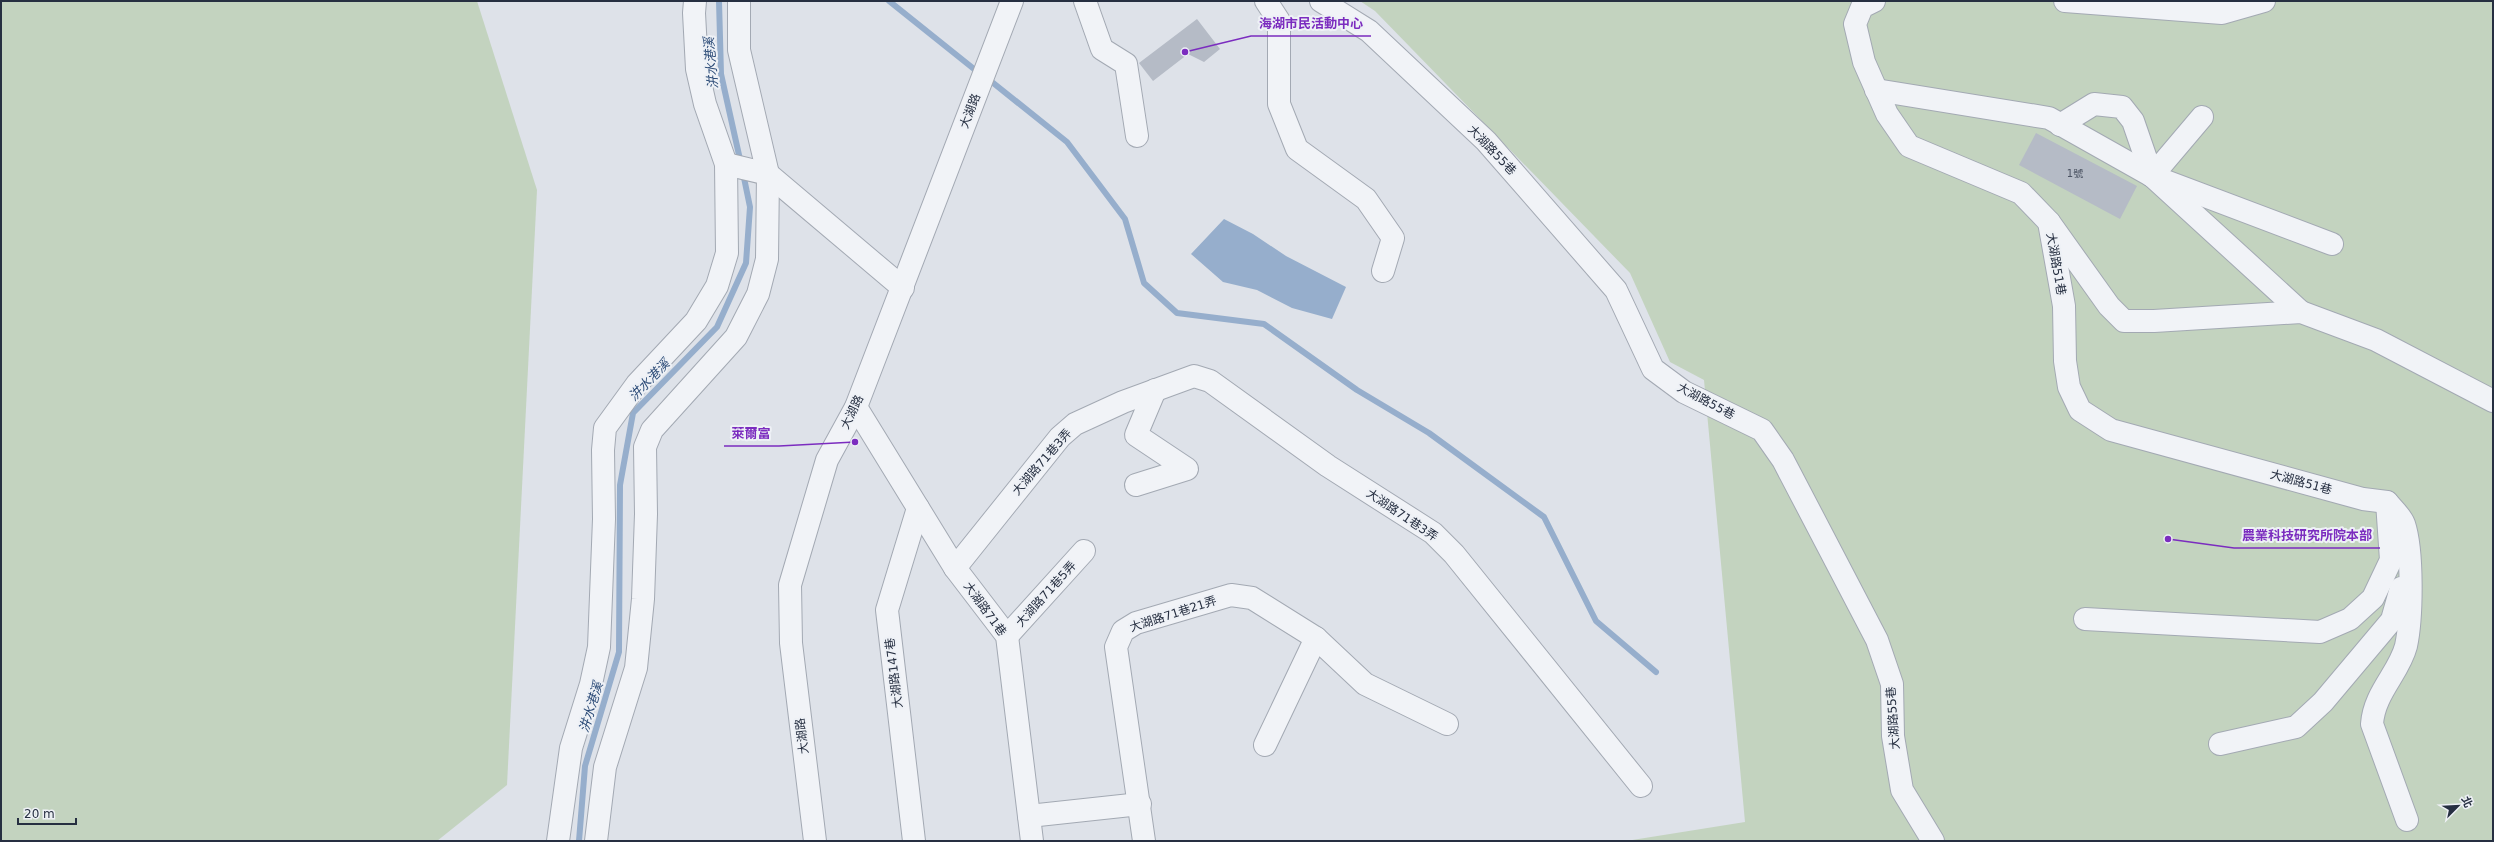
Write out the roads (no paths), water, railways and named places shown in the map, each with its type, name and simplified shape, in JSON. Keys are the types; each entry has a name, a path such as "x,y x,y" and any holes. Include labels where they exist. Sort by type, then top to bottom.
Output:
{"street":[{"path":"558,841 571,748 591,684 599,647 604,519 603,450 605,428 637,384 696,321 716,286 727,253 726,164 705,104 697,69 694,13 695,1"},
{"path":"596,841 605,767 636,668 643,599 646,514 645,447 652,430 736,337 758,294 767,259 768,174 739,50 740,1"},
{"name":"大湖路","path":"815,841 791,643 790,585 827,460 856,407 1012,1"},
{"path":"1085,1 1102,49 1126,64 1137,136"},
{"path":"1266,1 1279,21 1279,104 1297,149 1366,199 1393,238 1383,271"},
{"name":"大湖路55巷","path":"1321,1 1370,31 1486,141 1616,290 1653,369 1684,392 1762,430 1783,460 1877,640 1892,684 1893,736 1902,790 1933,841"},
{"name":"大湖路51巷","path":"1874,1 1862,7 1854,24 1864,62 1876,90 1887,114 1909,146 2021,193 2049,222 2109,306 2124,321 2154,321 2301,312 2376,340 2493,401"},
{"path":"2065,1 2222,13 2264,1"},
{"path":"1876,90 2049,118 2152,176 2332,244"},
{"path":"2060,125 2094,104 2122,107 2133,121 2152,176 2301,312"},
{"path":"2152,176 2202,117"},
{"path":"726,164 768,174 903,288"},
{"name":"大湖路51巷","path":"2049,222 2064,306 2065,361 2069,387 2080,410 2111,430 2362,499 2387,502"},
{"name":"大湖路71巷3弄","path":"955,568 1060,437 1075,424 1156,390 1194,376 1210,381 1328,466 1433,533 1454,554 1641,786"},
{"path":"1136,485 1187,469 1136,434 1156,390"},
{"name":"大湖路71巷","path":"856,407 955,568 1007,636 1032,841"},
{"path":"2387,502 2404,523 2410,554 2410,589 2406,647 2373,710 2372,724 2407,820"},
{"path":"2085,619 2320,632 2350,618 2373,598 2391,560 2387,502"},
{"name":"大湖路147巷","path":"914,841 887,610 918,508"},
{"name":"大湖路71巷5弄","path":"1007,636 1084,552"},
{"path":"2220,744 2296,727 2323,702 2392,620 2410,554"},
{"name":"大湖路71巷21弄","path":"1144,841 1140,804 1116,647 1123,630 1136,623 1231,595 1252,598 1316,638 1365,684 1447,724"},
{"path":"1265,745 1316,638"},
{"path":"1029,816 1140,804"}],"water":[{"path":"1224,219 1253,234 1286,256 1346,287 1332,319 1292,308 1257,290 1223,282 1191,254"}],"waterway":[{"name":"汫水港溪","path":"719,1 721,74 741,164"},
{"path":"889,1 979,73"},
{"path":"987,78 1067,142 1125,219 1144,283 1177,313 1264,324 1357,390 1429,433 1544,517 1596,621 1656,672"},
{"name":"汫水港溪","path":"579,841 585,766 619,652 620,485 633,413 717,327 746,263 750,207 743,173"}],"place":[{"name":"海湖市民活動中心","path":"1185,52"},
{"name":"萊爾富","path":"855,442"},
{"name":"農業科技研究所院本部","path":"2168,539"}]}
